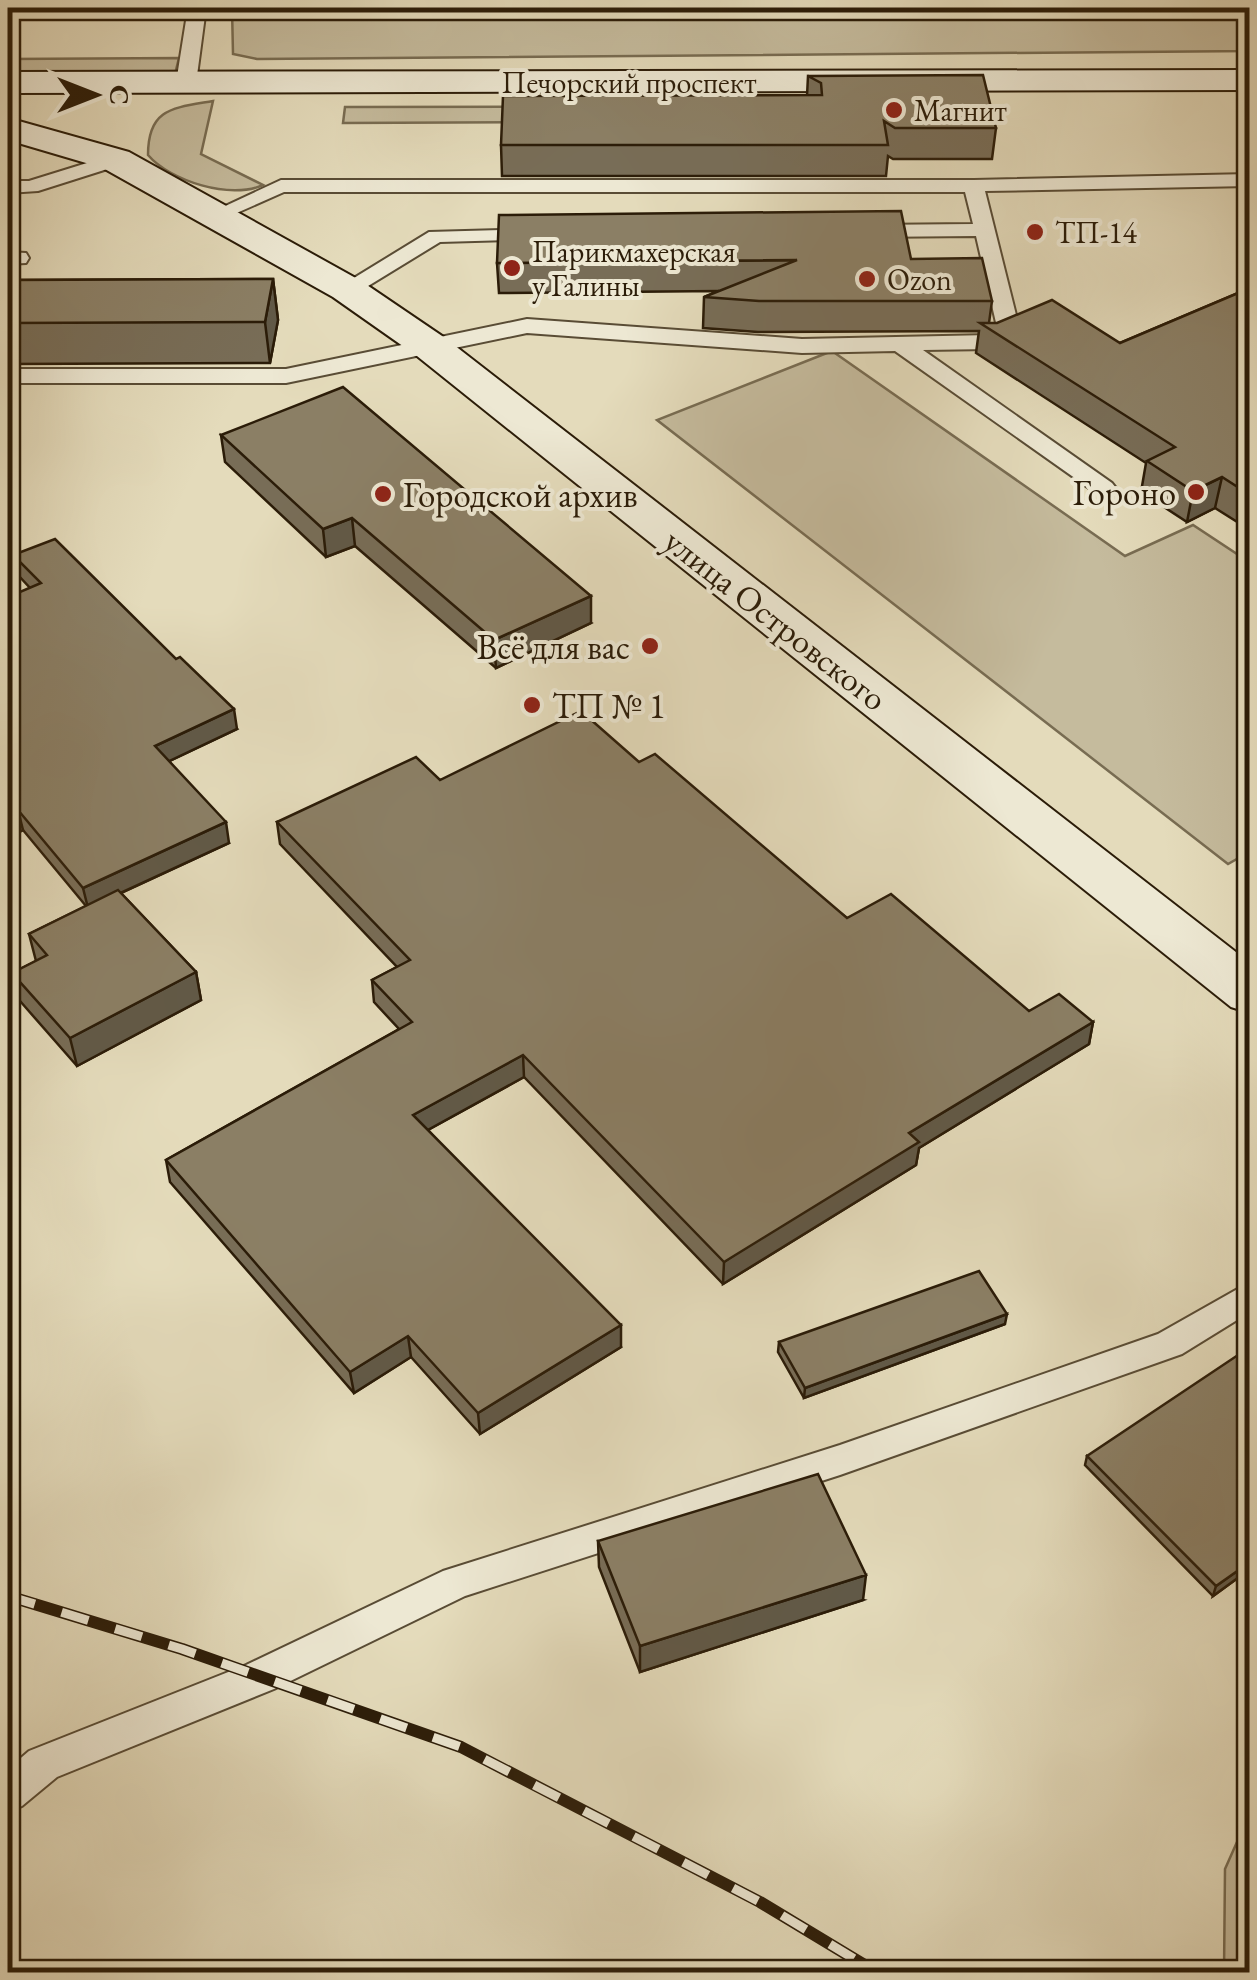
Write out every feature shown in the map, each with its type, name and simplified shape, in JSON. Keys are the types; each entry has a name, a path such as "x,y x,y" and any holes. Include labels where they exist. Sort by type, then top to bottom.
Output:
{"main road":[{"name":"Печорский проспект","path":"12,107 186,84 1250,80"},
{"path":"56,122 186,84"},
{"path":"12,107 56,122 127,131 186,84"},
{"name":"улица Островского","path":"12,107 127,131 216,215 347,289 431,347 1240,971"}],"lane":[{"path":"186,84 196,8"},
{"path":"8,187 30,187 127,131"},
{"path":"216,215 281,186 974,186 1250,180"},
{"path":"8,376 286,376 527,326 802,346 991,342 1006,338 1008,326 974,186"},
{"path":"848,231 985,230"},
{"path":"347,289 436,236 553,234"},
{"path":"900,344 1104,488"},
{"path":"8,1793 42,1764 260,1677 456,1582 840,1460 1170,1344 1250,1295"}],"shaded area":[{"path":"232,8 1249,8 1250,51 257,59 233,54"},
{"path":"179,58 175,74 8,75 8,59"},
{"path":"213,101 201,154 263,185 235,190 202,185 171,173 148,155 149,139 158,119 175,109"},
{"path":"792,106 855,121 343,123 345,107"},
{"path":"832,351 1125,556 1193,525 1249,562 1249,852 1228,864 657,420"},
{"path":"1249,1815 1249,1972 1224,1972 1225,1869"}],"building":[{"path":"983,75 996,128 895,128 884,121 888,145 501,145 503,96 822,95 821,83 808,76"},
{"path":"901,211 911,259 982,258 992,301 759,301 704,297 797,260 497,263 499,215"},
{"path":"273,279 265,322 8,323 8,280"},
{"path":"1250,288 1250,495 1222,477 1193,491 1147,461 1175,447 980,323 997,323 1052,300 1120,343"},
{"path":"343,387 591,596 494,640 352,518 323,529 221,435"},
{"path":"55,539 176,659 180,657 234,709 155,746 226,822 83,888 18,810 8,815 8,597 41,583 13,555"},
{"path":"581,711 639,762 655,754 847,918 891,894 1029,1011 1059,994 1093,1022 909,1133 919,1142 724,1262 523,1055 413,1115 621,1325 478,1413 408,1336 350,1372 166,1160 412,1022 372,980 410,960 277,822 416,757 440,780"},
{"path":"118,890 196,972 70,1038 12,973 47,955 29,934"},
{"path":"979,1271 1007,1314 805,1388 779,1342"},
{"path":"1250,1347 1250,1562 1216,1586 1087,1456"},
{"path":"818,1474 866,1575 640,1646 598,1541"}],"railway":[{"path":"8,1596 182,1649 461,1747 760,1902 876,1972"}],"place":[{"name":"Магнит","path":"894,110"},
{"name":"ТП-14","path":"1035,232"},
{"name":"Парикмахерская у Галины","path":"512,268"},
{"name":"Ozon","path":"867,279"},
{"name":"Гороно","path":"1196,492"},
{"name":"Городской архив","path":"383,494"},
{"name":"Всё для вас","path":"650,646"},
{"name":"ТП № 1","path":"532,705"}]}
